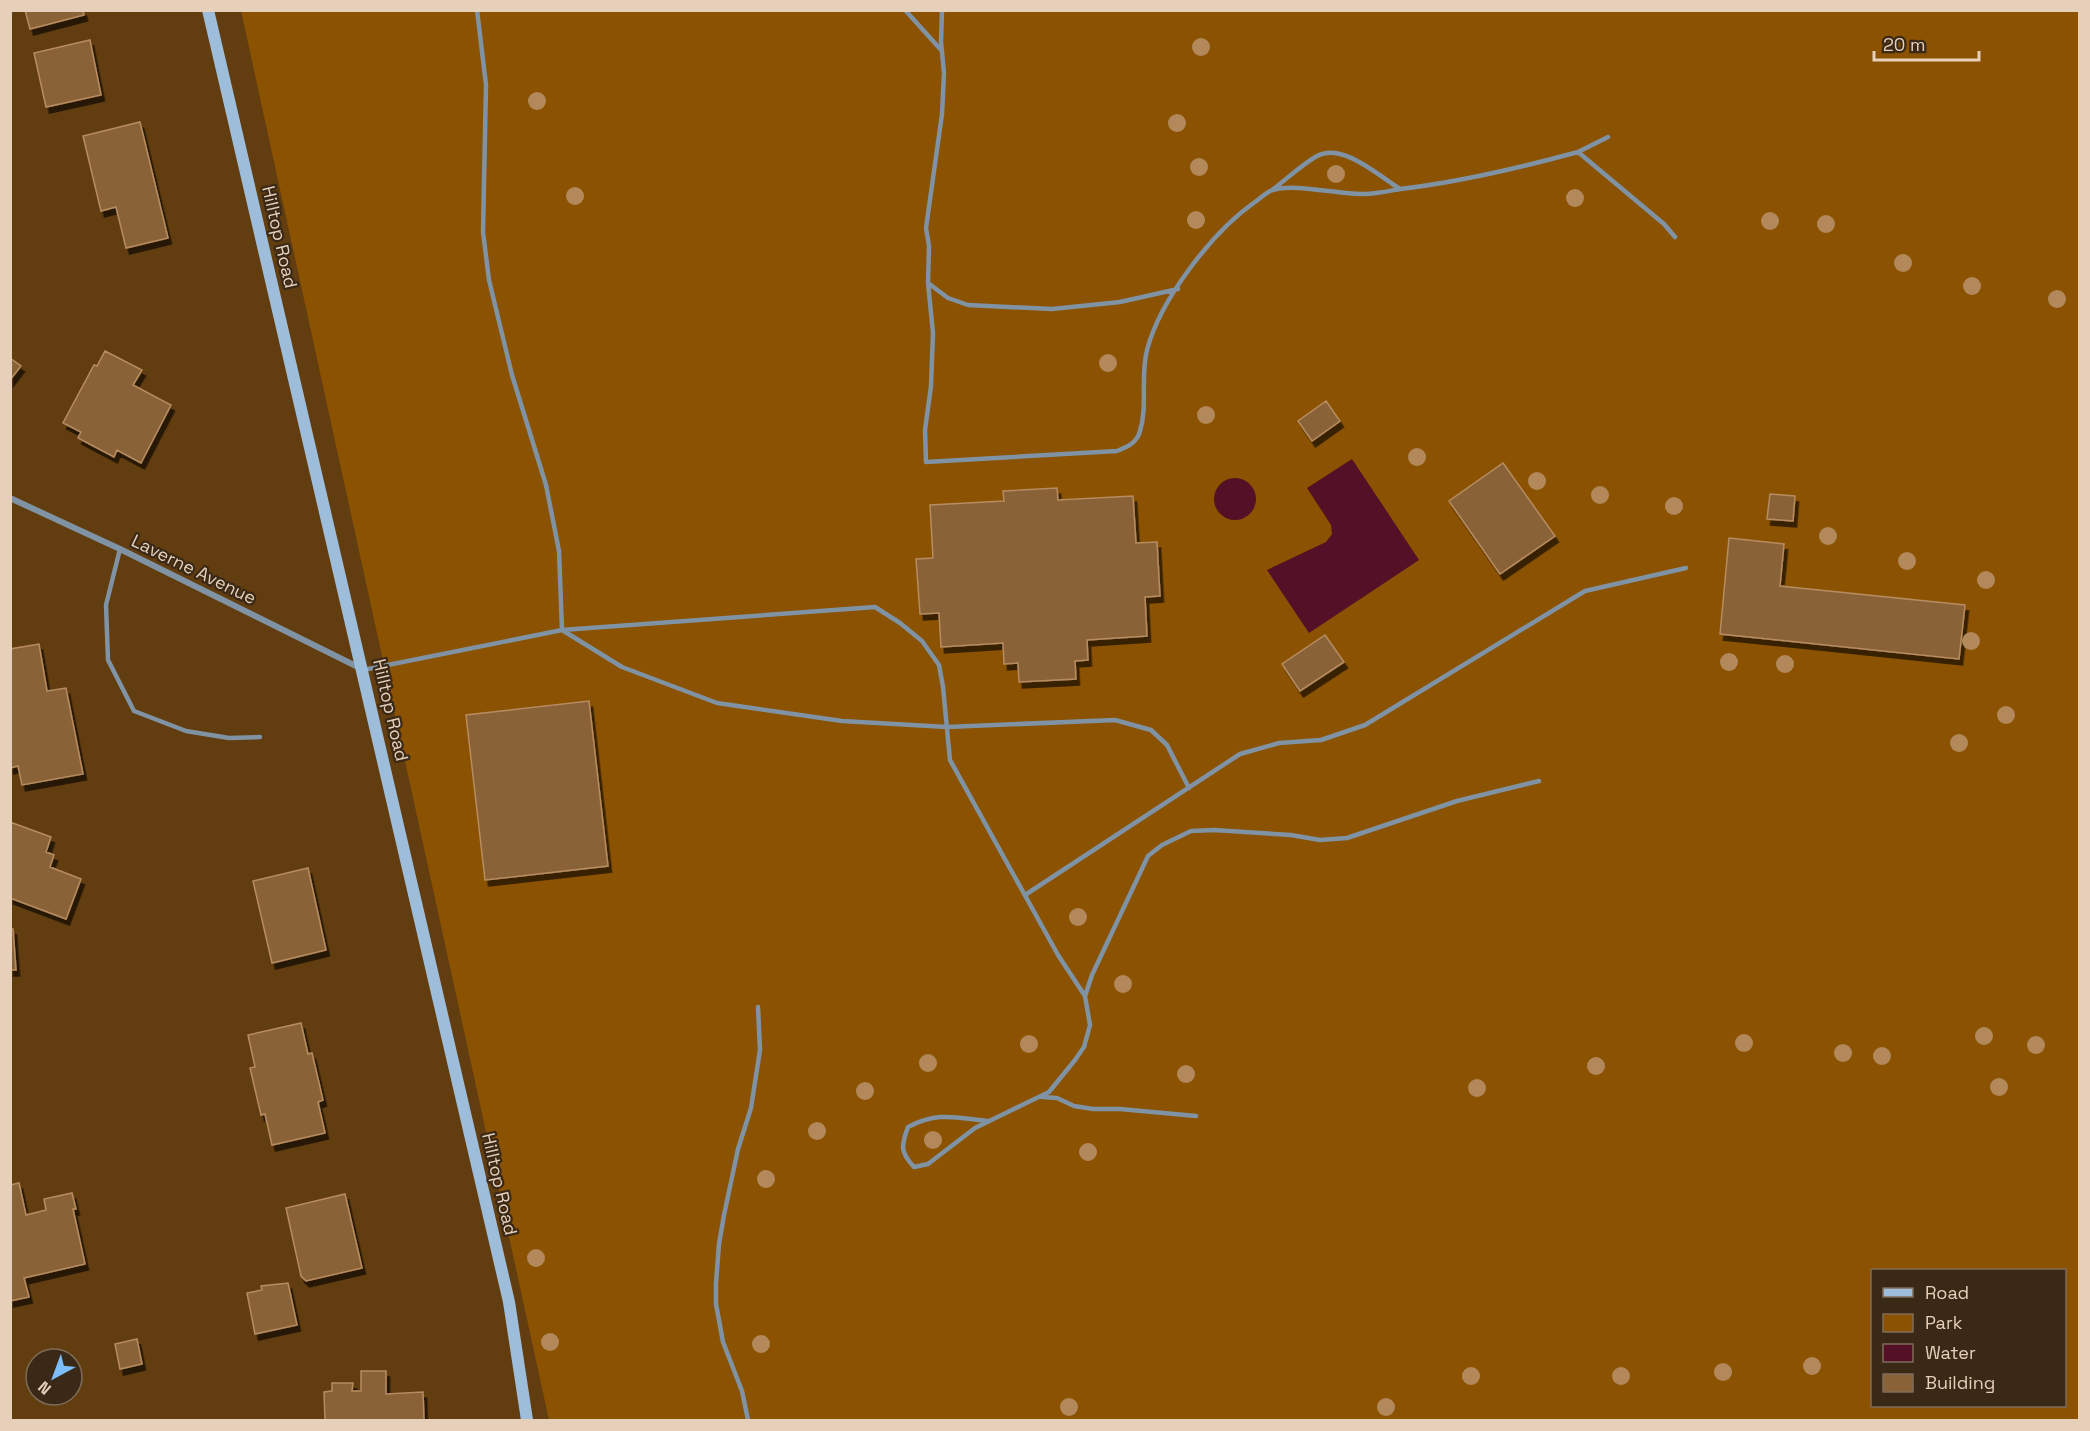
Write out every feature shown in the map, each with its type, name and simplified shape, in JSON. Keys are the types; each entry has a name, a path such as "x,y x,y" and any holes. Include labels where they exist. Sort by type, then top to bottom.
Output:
{"street":[{"name":"Hilltop Road","path":"208,10 509,1302 527,1420"},
{"name":"Laverne Avenue","path":"10,498 120,549 363,670"}],"lane":[{"path":"477,10 486,85 483,232 489,280 512,375 546,485 559,551 562,630"},
{"path":"905,10 942,51"},
{"path":"942,10 944,73 942,114 926,228 933,333 931,386 925,430 926,462 1117,451 1132,444 1140,434 1144,403 1143,376 1147,351 1155,327 1194,264 1220,233 1245,209 1319,155 1336,152 1351,158 1400,189"},
{"path":"1270,191 1295,188 1365,194 1470,179 1578,152 1608,136"},
{"path":"1578,152 1664,224 1675,237"},
{"path":"928,283 948,298 968,305 1052,309 1120,302 1178,289"},
{"path":"120,549 106,605 108,660 134,711 186,731 229,738 260,737"},
{"path":"1025,895 1240,754 1279,743 1322,740 1365,725 1585,591 1686,568"},
{"path":"363,670 562,630 875,607 900,623 922,641 939,665 950,759 1058,955 1085,996 1090,1025 1084,1047 1049,1092 975,1128 928,1164 914,1167 905,1157 902,1143 908,1127 923,1119 938,1116 988,1121"},
{"path":"562,630 622,667 717,703 842,721 947,727 1115,720 1151,730 1167,745 1189,788"},
{"path":"1085,996 1092,975 1148,856 1162,845 1191,831 1214,830 1320,840 1347,838 1457,801 1539,781"},
{"path":"748,1420 742,1391 723,1342 716,1304 716,1283 724,1215 738,1149 751,1108 760,1050 758,1007"},
{"path":"1039,1097 1057,1098 1074,1106 1093,1109 1120,1109 1196,1116"}],"green space":[{"path":"241,11 2079,11 2079,1420 549,1420"}],"water":[{"path":"1352,459 1419,560 1309,633 1267,570 1326,542 1332,534 1331,525 1307,488"},
{"path":"1235,478 1250,484 1256,499 1250,514 1235,520 1220,514 1214,499 1220,484"}],"building":[{"path":"25,10 83,10 84,15 30,29"},
{"path":"90,40 101,95 46,107 34,53"},
{"path":"140,122 168,238 126,248 116,207 101,211 83,136"},
{"path":"105,351 142,370 133,385 171,405 141,463 117,450 114,457 78,438 81,432 63,423 94,365 97,366"},
{"path":"10,358 21,366 10,380"},
{"path":"1326,401 1340,421 1312,441 1298,421"},
{"path":"1503,463 1555,536 1500,574 1449,501"},
{"path":"1057,488 1058,500 1133,496 1136,543 1157,542 1160,596 1145,597 1147,636 1087,640 1088,660 1075,661 1076,679 1019,682 1018,663 1004,664 1003,643 941,647 939,613 920,614 916,559 933,558 930,505 1004,501 1003,491"},
{"path":"1770,494 1795,496 1793,521 1767,519"},
{"path":"1729,538 1784,544 1780,586 1965,605 1959,659 1720,634"},
{"path":"1325,635 1344,662 1300,691 1282,664"},
{"path":"39,644 47,691 66,688 83,774 22,785 18,766 10,768 10,649"},
{"path":"589,701 608,866 485,880 466,715"},
{"path":"10,822 51,837 46,852 54,855 50,867 81,879 66,919 10,898"},
{"path":"308,868 326,950 272,963 253,881"},
{"path":"10,929 13,929 16,970 10,970"},
{"path":"301,1023 308,1054 312,1053 323,1100 318,1102 325,1133 272,1145 265,1114 261,1115 250,1068 255,1067 248,1035"},
{"path":"19,1183 26,1215 46,1210 44,1199 72,1193 76,1209 73,1209 85,1264 24,1278 29,1297 10,1301 10,1185"},
{"path":"345,1194 362,1268 306,1281 301,1276 286,1208"},
{"path":"288,1283 297,1325 255,1334 247,1293 262,1290 261,1286"},
{"path":"137,1339 142,1364 120,1369 115,1344"},
{"path":"361,1371 386,1371 386,1394 423,1392 424,1420 325,1420 324,1392 332,1391 332,1383 353,1383 352,1391 361,1391"}]}
